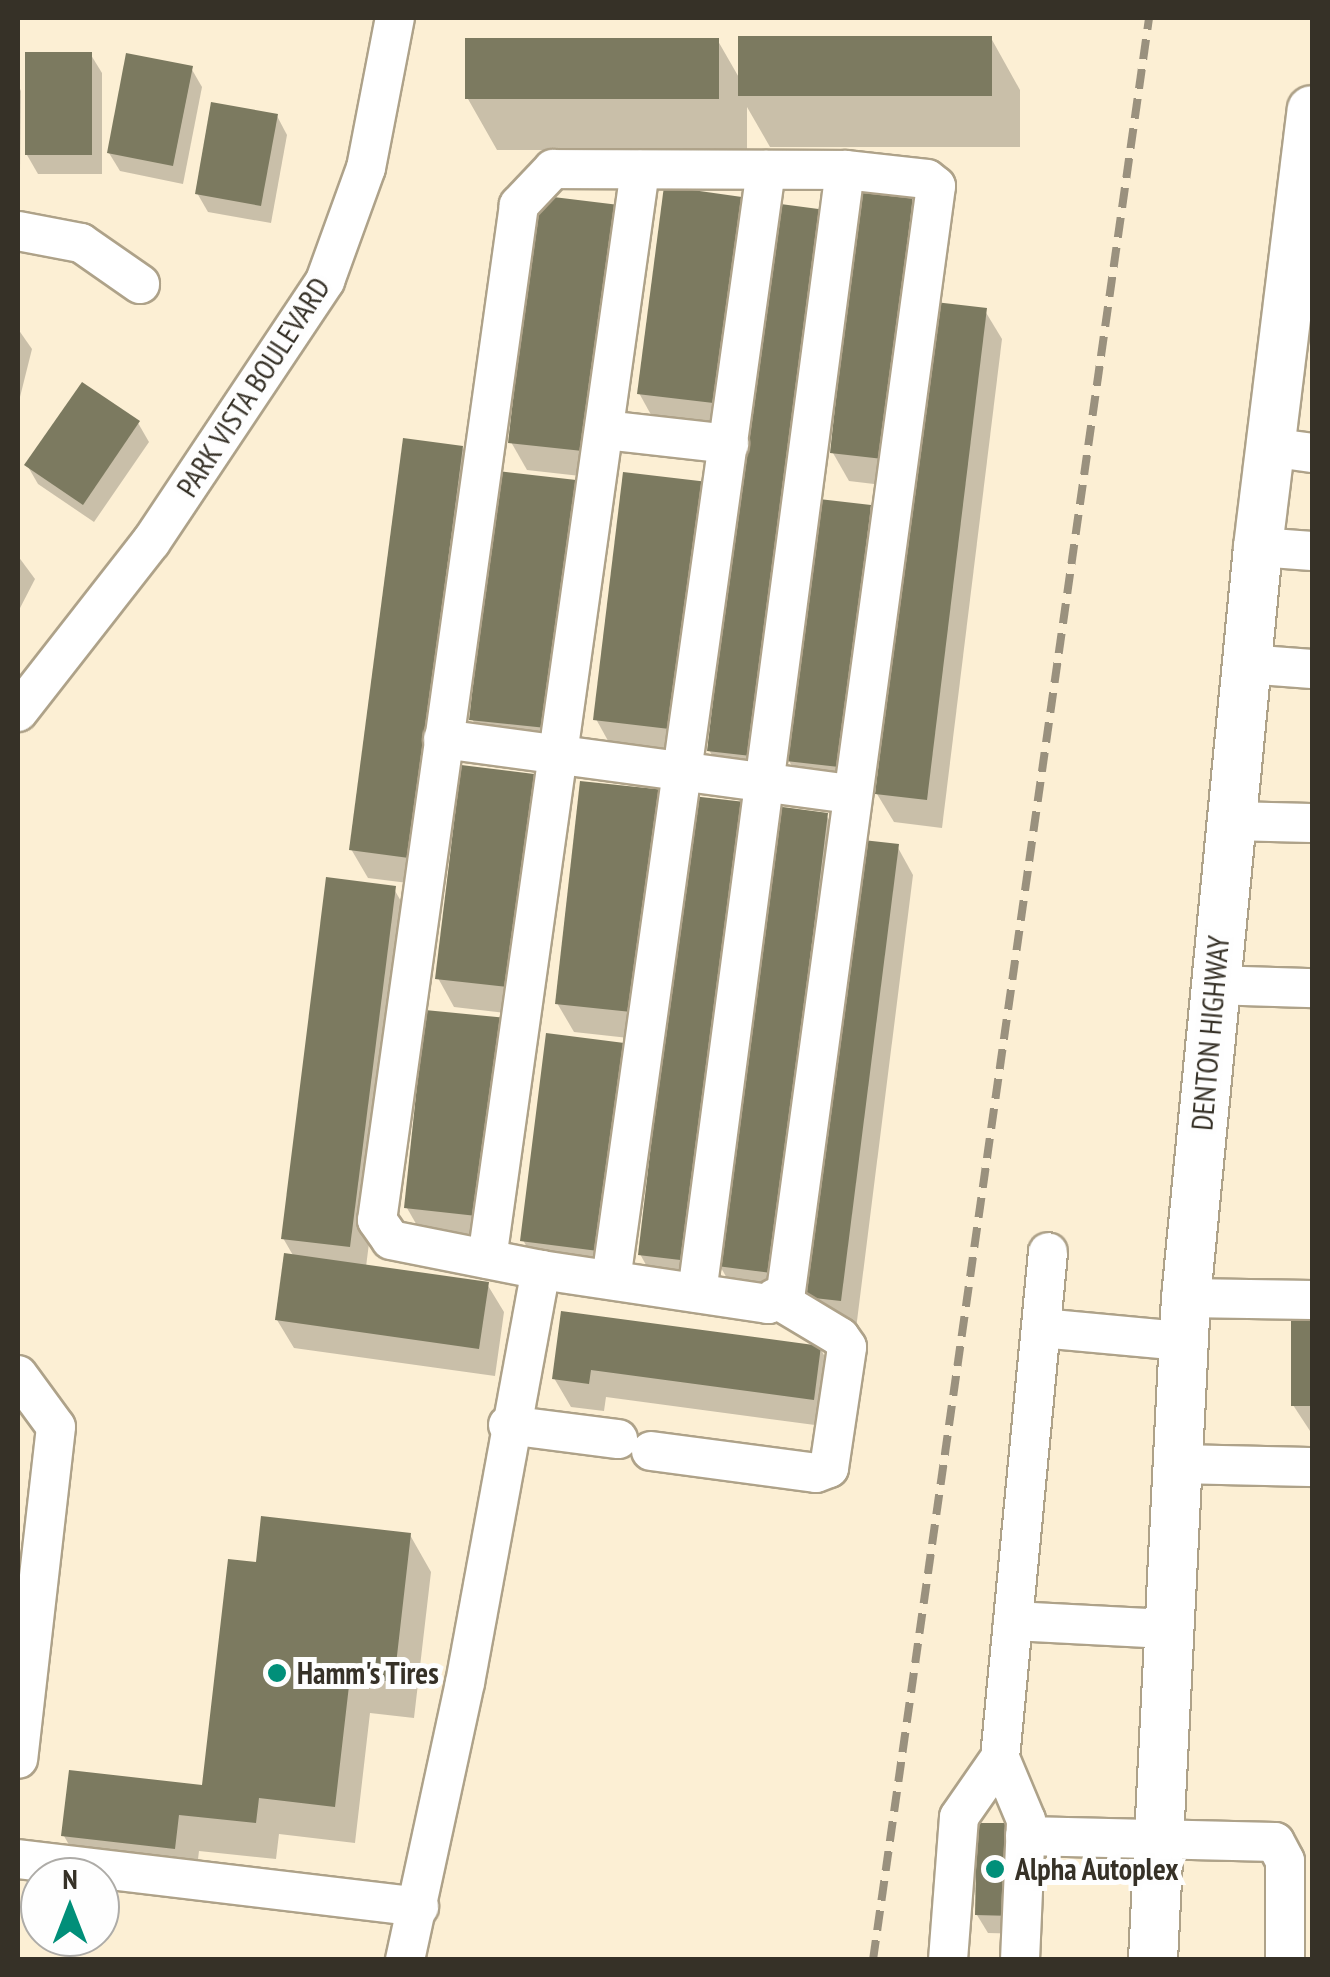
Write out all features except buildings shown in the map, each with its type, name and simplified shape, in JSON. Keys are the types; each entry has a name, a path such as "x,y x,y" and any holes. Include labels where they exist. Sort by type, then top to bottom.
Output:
{"main road":[{"name":"DENTON HIGHWAY","path":"1153,1960 1184,1320 1258,546 1290,450 1312,110"}],"street":[{"name":"PARK VISTA BOULEVARD","path":"18,712 151,542 325,281 366,168 395,18"},
{"path":"553,169 766,170 845,170 936,186 786,1290 768,1304 541,1270 390,1240 378,1220 519,205 553,169"},
{"path":"487,1259 562,755 640,170"},
{"path":"611,1280 766,170"},
{"path":"697,1293 845,170"},
{"path":"18,232 80,243 140,284"},
{"path":"605,430 729,444"},
{"path":"1258,546 1312,552"},
{"path":"1246,664 1312,669"},
{"path":"444,739 851,794"},
{"path":"1230,821 1312,822"},
{"path":"1214,986 1312,988"},
{"path":"1020,1960 1026,1820 1000,1758 1048,1252"},
{"path":"405,1960 419,1907 508,1425 541,1270"},
{"path":"508,1425 816,1473 829,1468 847,1347 840,1336 775,1298"},
{"path":"1041,1328 1184,1320 1312,1300"},
{"path":"18,1374 56,1427 18,1759"},
{"path":"1175,1464 1312,1467"},
{"path":"1013,1621 1167,1628"},
{"path":"948,1960 958,1817 1000,1758"},
{"path":"1025,1836 1275,1842 1285,1861 1285,1960"},
{"path":"18,1859 419,1907"}],"railway":[{"path":"873,1960 1149,18"}],"place":[{"name":"Hamm's Tires","path":"277,1673"},
{"name":"Alpha Autoplex","path":"995,1869"}]}
